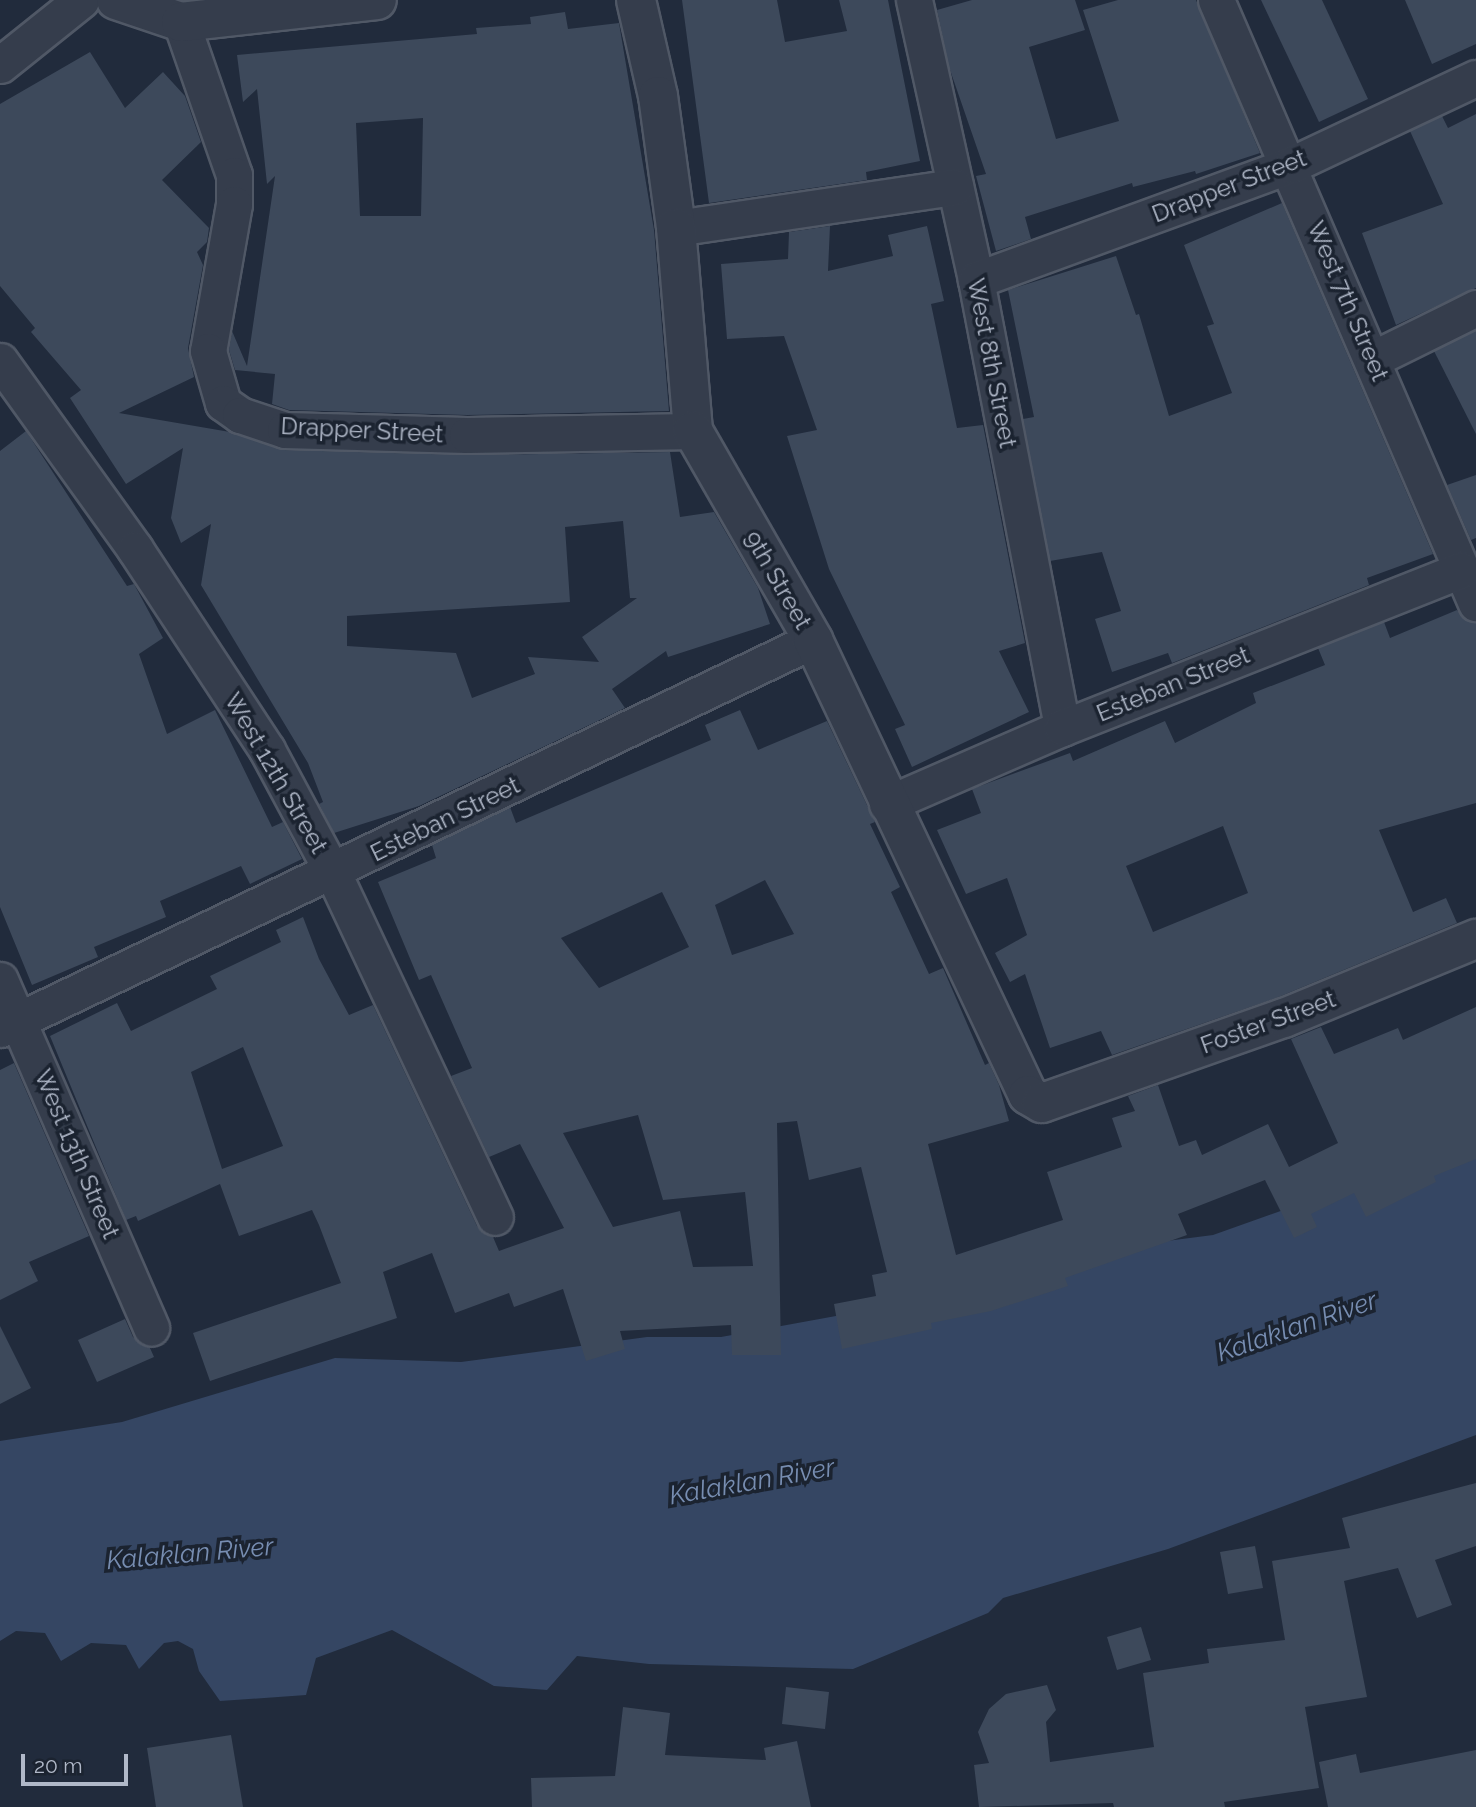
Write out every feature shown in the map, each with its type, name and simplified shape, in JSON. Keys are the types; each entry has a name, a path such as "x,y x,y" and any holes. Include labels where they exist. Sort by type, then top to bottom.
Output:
{"street":[{"path":"0,65 81,0"},
{"path":"116,0 181,22 377,0"},
{"name":"9th Street","path":"636,0 658,96 676,228 693,431 813,640 1018,1083 1035,1101 1058,1097"},
{"name":"West 8th Street","path":"914,0 975,279 1062,728"},
{"name":"West 7th Street","path":"1216,0 1291,164 1476,603"},
{"name":"Drapper Street","path":"181,22 234,175 234,204 208,351 223,403 240,415 285,430 467,435 693,431"},
{"name":"Drapper Street","path":"975,279 1291,164 1476,78"},
{"path":"676,228 955,187"},
{"path":"1373,359 1476,308"},
{"name":"West 12th Street","path":"0,361 135,549 267,750 334,873 495,1217"},
{"name":"Esteban Street","path":"887,804 1062,728 1462,570"},
{"name":"Esteban Street","path":"10,1025 334,873 813,640"},
{"name":"Foster Street","path":"1058,1097 1284,1018 1476,939"},
{"name":"West 13th Street","path":"0,980 10,1025 151,1328"}],"water":[{"name":"Kalaklan River","path":"1476,1108 1476,1435 1168,1549 1003,1598 988,1613 853,1669 649,1664 577,1656 547,1690 494,1686 392,1630 316,1658 306,1695 220,1701 199,1671 193,1649 178,1641 164,1643 139,1669 126,1645 91,1643 61,1661 45,1633 16,1631 0,1641 0,1441 122,1422 335,1358 461,1362 647,1337 721,1337 918,1301 1097,1250 1213,1235 1306,1202"}],"building":[{"path":"682,0 777,0 785,42 847,31 839,0 888,0 920,161 866,172 867,180 709,203"},
{"path":"972,0 1075,0 1085,30 1029,47 1056,139 1119,121 1083,10 1118,0 1196,0 1260,153 1196,174 1195,171 1133,187 1132,183 1025,217 1031,239 996,251 976,176 986,174 949,67 937,10"},
{"path":"1261,0 1322,0 1368,99 1319,122"},
{"path":"1405,0 1476,0 1476,44 1432,64"},
{"path":"565,12 568,29 619,23 654,230 669,411 467,415 289,410 272,404 275,374 235,370 229,350 232,331 247,366 275,176 267,184 257,89 243,102 237,55 477,34 476,28 531,24 530,17","holes":["423,118 421,216 360,216 356,123"]},
{"path":"90,52 125,108 163,72 185,96 201,142 162,180 209,228 207,242 197,252 203,265 188,348 194,377 119,413 230,432 284,450 466,455 670,452 680,517 714,512 758,588 770,624 668,657 666,651 612,689 625,708 419,806 334,833 319,804 323,802 308,763 201,585 211,524 181,543 171,518 183,448 126,484 70,398 81,390 31,332 35,328 0,286 0,104","holes":["623,521 630,598 637,598 582,637 599,662 528,657 535,674 472,698 456,653 347,646 347,616 570,602 565,527"]},
{"path":"1476,114 1476,288 1396,325 1362,233 1443,204 1410,131 1442,116 1448,128"},
{"path":"1282,203 1433,554 1367,578 1369,585 1172,663 1168,653 1112,672 1095,619 1121,611 1102,552 1050,561 1023,419 1034,417 1008,290 1116,256 1136,315 1139,314 1169,416 1232,393 1207,326 1214,324 1184,245"},
{"path":"830,226 828,271 893,256 888,235 927,226 944,301 931,304 957,428 983,425 1025,643 999,651 1029,712 912,767 895,729 905,725 829,569 787,436 817,430 784,336 727,339 721,264 788,259 789,232"},
{"path":"1476,330 1476,434 1434,351"},
{"path":"26,431 127,586 134,584 163,638 139,654 167,734 215,710 272,827 283,822 302,859 250,884 241,866 160,901 166,917 94,947 98,957 32,985 0,907 0,451"},
{"path":"1476,475 1476,538 1471,540 1447,485"},
{"path":"1457,610 1465,619 1476,623 1476,803 1379,830 1413,912 1446,898 1457,923 1276,998 1112,1055 1101,1031 1050,1048 1025,974 1010,982 995,953 1027,935 1007,878 966,894 937,830 981,813 972,789 1070,753 1073,761 1165,721 1175,743 1256,703 1253,693 1325,665 1318,648 1384,622 1390,638","holes":["1223,826 1248,893 1153,932 1126,866"]},
{"path":"740,710 758,750 827,721 875,822 870,824 900,887 891,892 929,974 943,968 985,1065 989,1063 999,1085 1009,1121 928,1144 956,1255 1063,1220 1047,1172 1122,1147 1112,1118 1135,1111 1128,1096 1158,1085 1179,1146 1196,1140 1202,1155 1268,1124 1289,1167 1338,1143 1291,1039 1321,1027 1334,1054 1398,1028 1403,1040 1476,1007 1476,1159 1434,1176 1436,1182 1366,1217 1354,1193 1311,1214 1317,1227 1294,1238 1265,1180 1178,1214 1187,1235 1065,1278 1068,1286 991,1311 931,1323 932,1329 842,1349 834,1304 876,1296 872,1275 887,1272 861,1167 809,1180 797,1121 777,1123 781,1355 732,1355 731,1325 620,1331 625,1349 586,1361 563,1289 514,1307 509,1293 455,1313 432,1253 383,1272 397,1318 210,1381 193,1333 341,1283 319,1225 312,1210 239,1236 220,1184 138,1221 136,1216 126,1220 50,1036 117,1003 131,1031 217,989 210,976 281,942 276,930 303,917 319,959 349,1015 373,1005 477,1226 493,1237 499,1251 564,1228 520,1144 489,1157 451,1076 472,1068 431,975 419,980 378,882 436,858 432,845 510,807 516,823 711,740 705,725","holes":["765,880 794,934 732,955 715,905","662,892 689,947 599,988 561,938","243,1047 283,1146 222,1169 191,1072","638,1115 663,1200 745,1192 753,1266 693,1267 680,1211 613,1227 563,1133"]},
{"path":"14,1063 89,1236 29,1262 38,1281 0,1300 0,1070"},
{"path":"125,1319 133,1337 150,1348 154,1357 97,1382 78,1340"},
{"path":"0,1326 31,1388 0,1404"},
{"path":"1476,1483 1476,1546 1435,1560 1452,1605 1417,1618 1398,1568 1344,1581 1367,1697 1305,1707 1319,1788 1224,1802 1225,1807 1114,1807 1113,1803 979,1807 974,1765 989,1763 978,1732 989,1709 1006,1694 1047,1685 1056,1710 1046,1722 1050,1762 1154,1747 1143,1673 1209,1663 1207,1649 1285,1640 1272,1561 1350,1548 1342,1518"},
{"path":"1255,1546 1263,1588 1228,1594 1220,1552"},
{"path":"1141,1627 1151,1660 1117,1670 1107,1637"},
{"path":"786,1687 829,1692 825,1729 782,1724"},
{"path":"623,1707 670,1713 665,1755 766,1760 764,1748 797,1741 811,1807 532,1807 531,1778 615,1776"},
{"path":"231,1735 243,1807 156,1807 147,1748"},
{"path":"1476,1750 1476,1807 1328,1807 1319,1762 1356,1754 1360,1773"}]}
